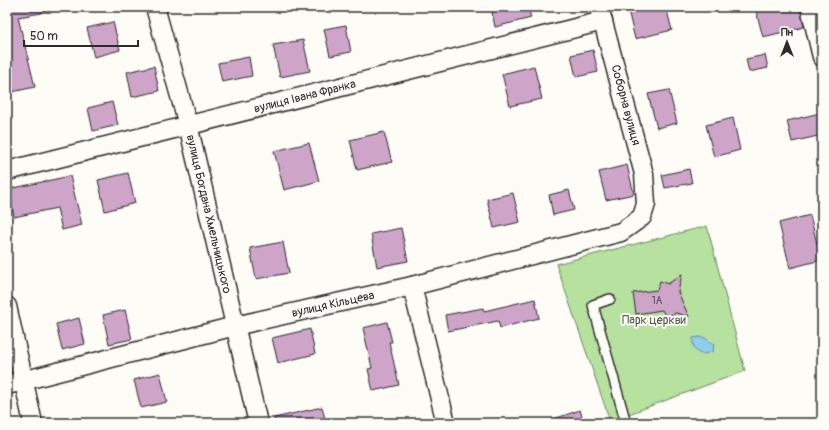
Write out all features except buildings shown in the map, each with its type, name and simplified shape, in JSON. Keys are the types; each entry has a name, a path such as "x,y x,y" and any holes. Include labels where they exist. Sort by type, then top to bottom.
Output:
{"street":[{"name":"вулиця Богдана Хмельницького","path":"155,7 188,125 258,423"},
{"path":"810,7 822,57"},
{"name":"вулиця Івана Франка","path":"7,171 188,125 601,14"},
{"name":"Соборна вулиця","path":"601,14 644,174 646,204"},
{"name":"вулиця Кільцева","path":"16,383 235,326 412,286 621,232 642,217 646,204"},
{"path":"412,286 446,423"},
{"path":"7,306 16,383 33,423"}],"lane":[{"path":"610,300 593,304 626,423"}],"green space":[{"name":"Парк церкви","path":"707,226 745,371 610,421 556,264"}],"water":[{"path":"693,338 705,338 714,344 713,351 701,354 695,350"}]}
